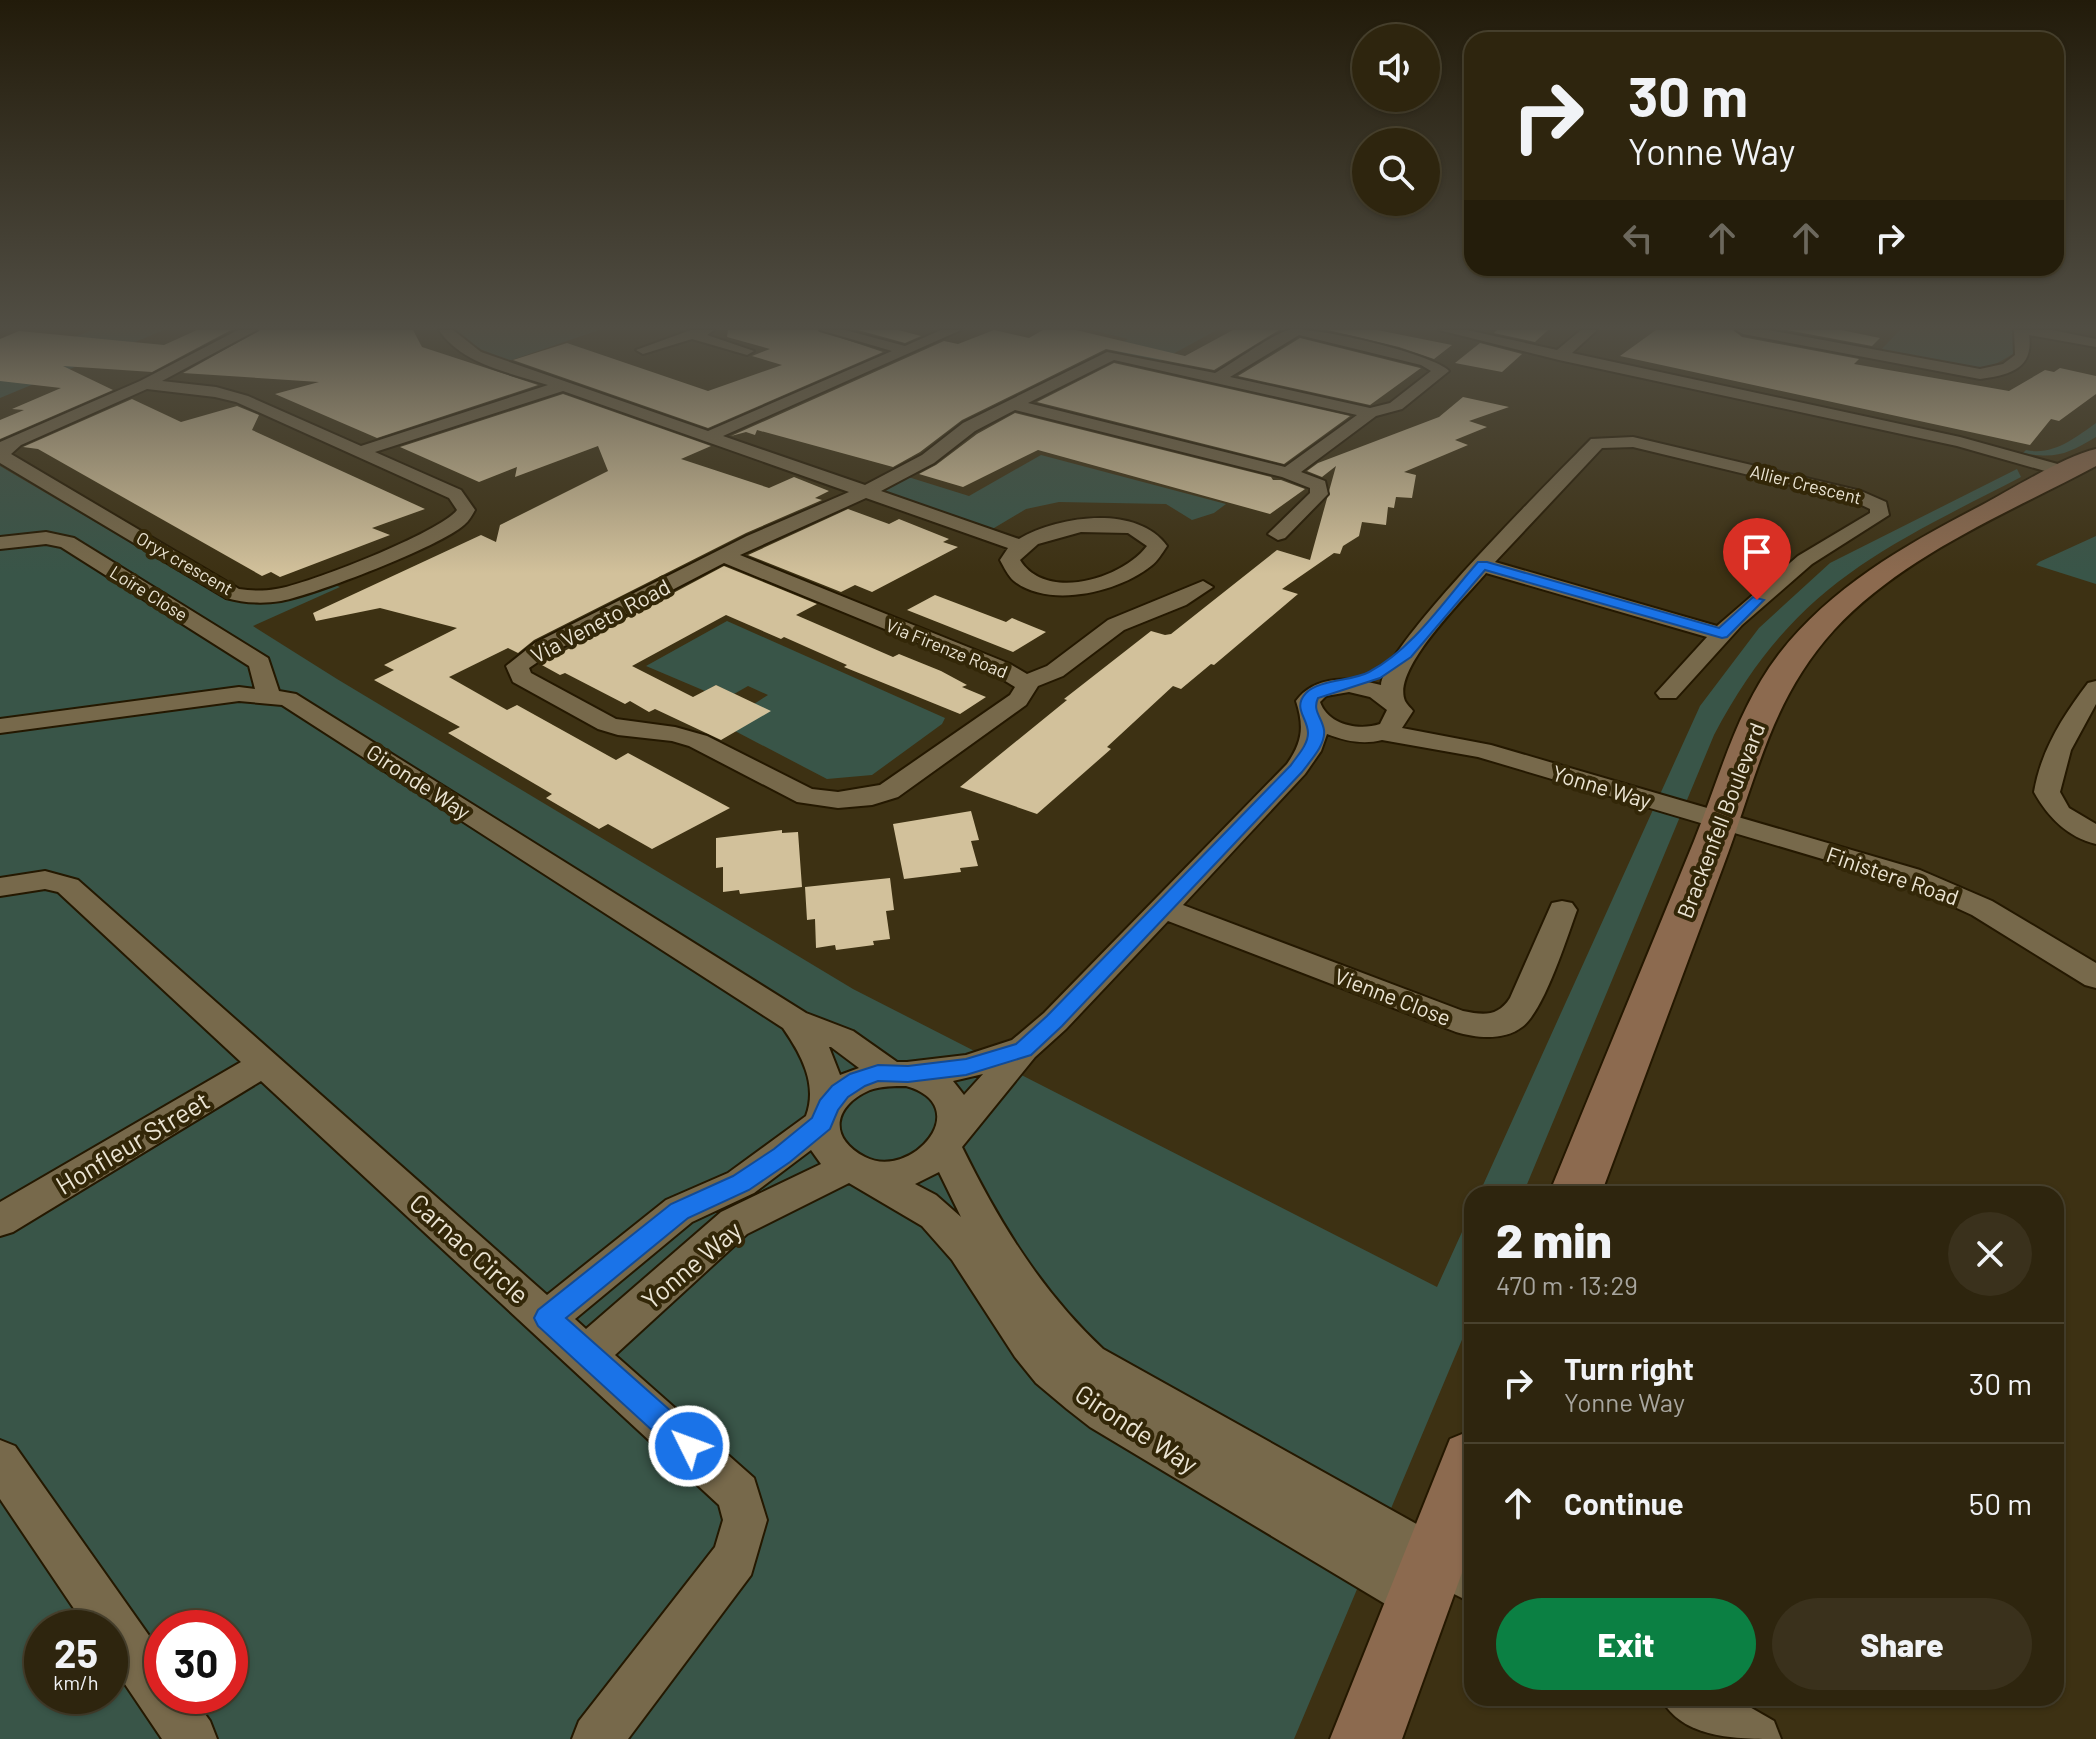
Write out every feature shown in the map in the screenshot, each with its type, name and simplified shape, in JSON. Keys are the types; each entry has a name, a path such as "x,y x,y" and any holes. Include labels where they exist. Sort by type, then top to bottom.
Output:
{"street":[{"name":"Oryx crescent","path":"83,411 15,441 6,446 1,456 233,594 265,597 299,590 439,533 459,520 466,510 455,494 270,411"},
{"path":"361,451 484,411"},
{"path":"633,411 1021,546 1059,530 1095,525 1134,529 1149,536 1157,546 1148,557 1105,583 1068,588 1042,586 1021,577 1010,560 1021,546"},
{"path":"707,437 767,411"},
{"name":"Via Veneto Road","path":"1002,411 969,427 928,459 867,491 774,531 543,648 522,660 517,672 537,687 607,724 686,737 806,796 838,800 872,797 904,783 1018,700 1027,687 1026,683"},
{"path":"1040,411 1315,482 1321,490 1278,534"},
{"path":"1362,411 1370,413"},
{"path":"1288,473 1370,413 1377,411"},
{"path":"1816,411 1960,442 2066,472"},
{"name":"Allier Crescent","path":"1397,706 1393,680 1406,654 1482,565 1594,445 1603,441 1633,442 1855,495 1879,506 1880,515 1805,560 1722,634 1668,693"},
{"name":"Brackenfell Boulevard","path":"1578,1186 1721,821 1739,760 1764,705 1795,656 1866,585 1912,553 2096,456"},
{"name":"Loire Close","path":"0,543 46,538 67,542 260,663 268,695"},
{"name":"Via Firenze Road","path":"724,556 1002,669 1026,683 1055,671 1116,625 1173,604 1203,587"},
{"path":"1482,565 1722,634"},
{"name":"Allier Crescent","path":"1313,718 1307,702 1312,695 1374,675 1406,654"},
{"name":"Yonne Way","path":"1349,685 1378,692 1397,706 1482,750"},
{"path":"2096,688 2073,718 2047,792 2059,813 2096,836"},
{"name":"Gironde Way","path":"0,726 223,695 268,695 297,703 795,1021"},
{"path":"1296,769 1398,721 1397,706"},
{"path":"795,1021 818,1050 825,1077 824,1140 833,1156 858,1170 889,1175 912,1170 931,1161 1023,1049 1296,769 1313,744 1316,731 1313,718"},
{"name":"Yonne Way","path":"1313,718 1336,731 1374,733 1482,750 1721,821"},
{"name":"Finistere Road","path":"1721,821 1940,888 1982,908 2096,977"},
{"name":"Carnac Circle","path":"0,887 45,880 68,886 738,1493 745,1520 742,1539 723,1578 597,1739"},
{"name":"Vienne Close","path":"1163,908 1456,1021 1484,1026 1498,1025 1519,1013 1562,910"},
{"path":"795,1021 842,1039 899,1073 938,1085 949,1098 955,1114 949,1139"},
{"path":"825,1115 840,1092 858,1080 966,1067 1023,1049"},
{"name":"Honfleur Street","path":"0,1221 265,1063"},
{"name":"Yonne Way","path":"547,1318 679,1211 741,1183 825,1115"},
{"name":"Gironde Way","path":"949,1139 978,1219 1063,1339 1089,1362 1441,1579"},
{"name":"Yonne Way","path":"587,1354 734,1223 858,1170"},
{"name":"Gironde Way","path":"858,1170 910,1196 935,1215 1044,1362 1105,1413 1441,1579"},
{"path":"0,1461 144,1670"},
{"path":"1366,1739 1441,1579 1464,1491"},
{"path":"1700,1706 1756,1739"},
{"path":"175,1714 192,1739"}],"green space":[{"path":"2096,423 2096,437 2077,448 2053,455 2023,453 2026,450 2054,448"},
{"path":"1041,455 1226,504 1214,513 1192,520 1166,504 1059,502 1026,509 989,531 884,491 905,476 969,496"},
{"path":"0,466 228,600 269,602 307,594 333,584 340,587 253,626 853,989 1437,1287 1464,1228 1464,1335 1294,1739 0,1739"},
{"path":"2017,469 2021,477 1882,552 1808,608 1775,643 1744,684 1714,735 1526,1186 1483,1186 1700,706 1759,628 1830,563"},
{"path":"2096,536 2096,584 2036,565 2039,562"},
{"path":"727,621 945,718 942,724 872,775 827,779 735,731 754,704 768,695 748,686 734,694 716,685 705,691 646,666"}],"building":[{"path":"21,411 64,411 0,439 0,420"},
{"path":"104,411 158,411 181,422 219,411 250,411 259,415 252,430 425,509 372,528 390,535 280,577 271,572 262,576 38,449 23,447"},
{"path":"315,411 459,411 377,438"},
{"path":"510,411 612,411 711,446 681,459 769,488 794,477 829,491 815,498 822,500 746,533 534,640 518,653 508,648 449,677 507,710 517,705 616,760 628,753 730,808 652,849 608,824 599,829 546,798 552,794 448,733 460,727 374,680 394,670 384,665 457,628 380,608 316,621 313,613 481,535 496,542 500,525 608,471 598,446 515,477 517,467 479,482 400,447"},
{"path":"660,411 747,411 708,428"},
{"path":"787,411 980,411 893,467 757,430 755,435 746,432 731,436"},
{"path":"1073,411 1328,411 1350,416 1284,464"},
{"path":"1446,411 1497,411 1469,421 1487,427 1455,440 1468,445 1404,472 1416,475 1412,498 1396,497 1394,508 1388,507 1386,525 1362,522 1359,536 1343,546 1340,554 1334,553 1282,589 1298,594 1214,665 1211,664 1181,689 1173,686 1107,747 1111,749 1037,814 960,787 1151,631 1171,634 1277,550 1310,560 1336,466 1322,477 1307,471 1318,463 1439,417"},
{"path":"1874,411 2072,411 2059,421 2051,419 2030,445"},
{"path":"1015,413 1271,477 1305,489 1270,514 1038,450 963,487 919,474 977,434"},
{"path":"848,509 889,524 899,519 949,539 943,542 958,547 872,592 855,585 841,592 748,555"},
{"path":"724,566 817,604 796,615 893,657 899,654 941,671 967,685 962,687 986,697 960,714 726,615 632,666 693,697 716,685 771,711 721,740 655,709 649,712 630,701 625,704 565,673 560,675 540,664"},
{"path":"935,595 1006,622 1012,618 1046,632 1013,652 907,610"},
{"path":"971,811 979,840 971,841 978,866 960,868 961,872 904,879 893,824"},
{"path":"782,830 782,833 798,832 802,887 740,894 739,890 723,892 723,867 716,868 716,838"},
{"path":"890,878 894,910 886,911 890,939 873,941 874,945 836,950 835,945 816,948 815,919 807,920 805,887"}],"route":[{"path":"689,1446 547,1318 679,1211 741,1183 782,1156 822,1123 828,1106 840,1092 858,1080 878,1073 908,1074 966,1067 1023,1049 1055,1021 1296,769 1313,744 1316,731 1307,702 1312,695 1322,689 1349,685 1374,675 1406,654 1482,565 1722,634 1757,600"}]}
